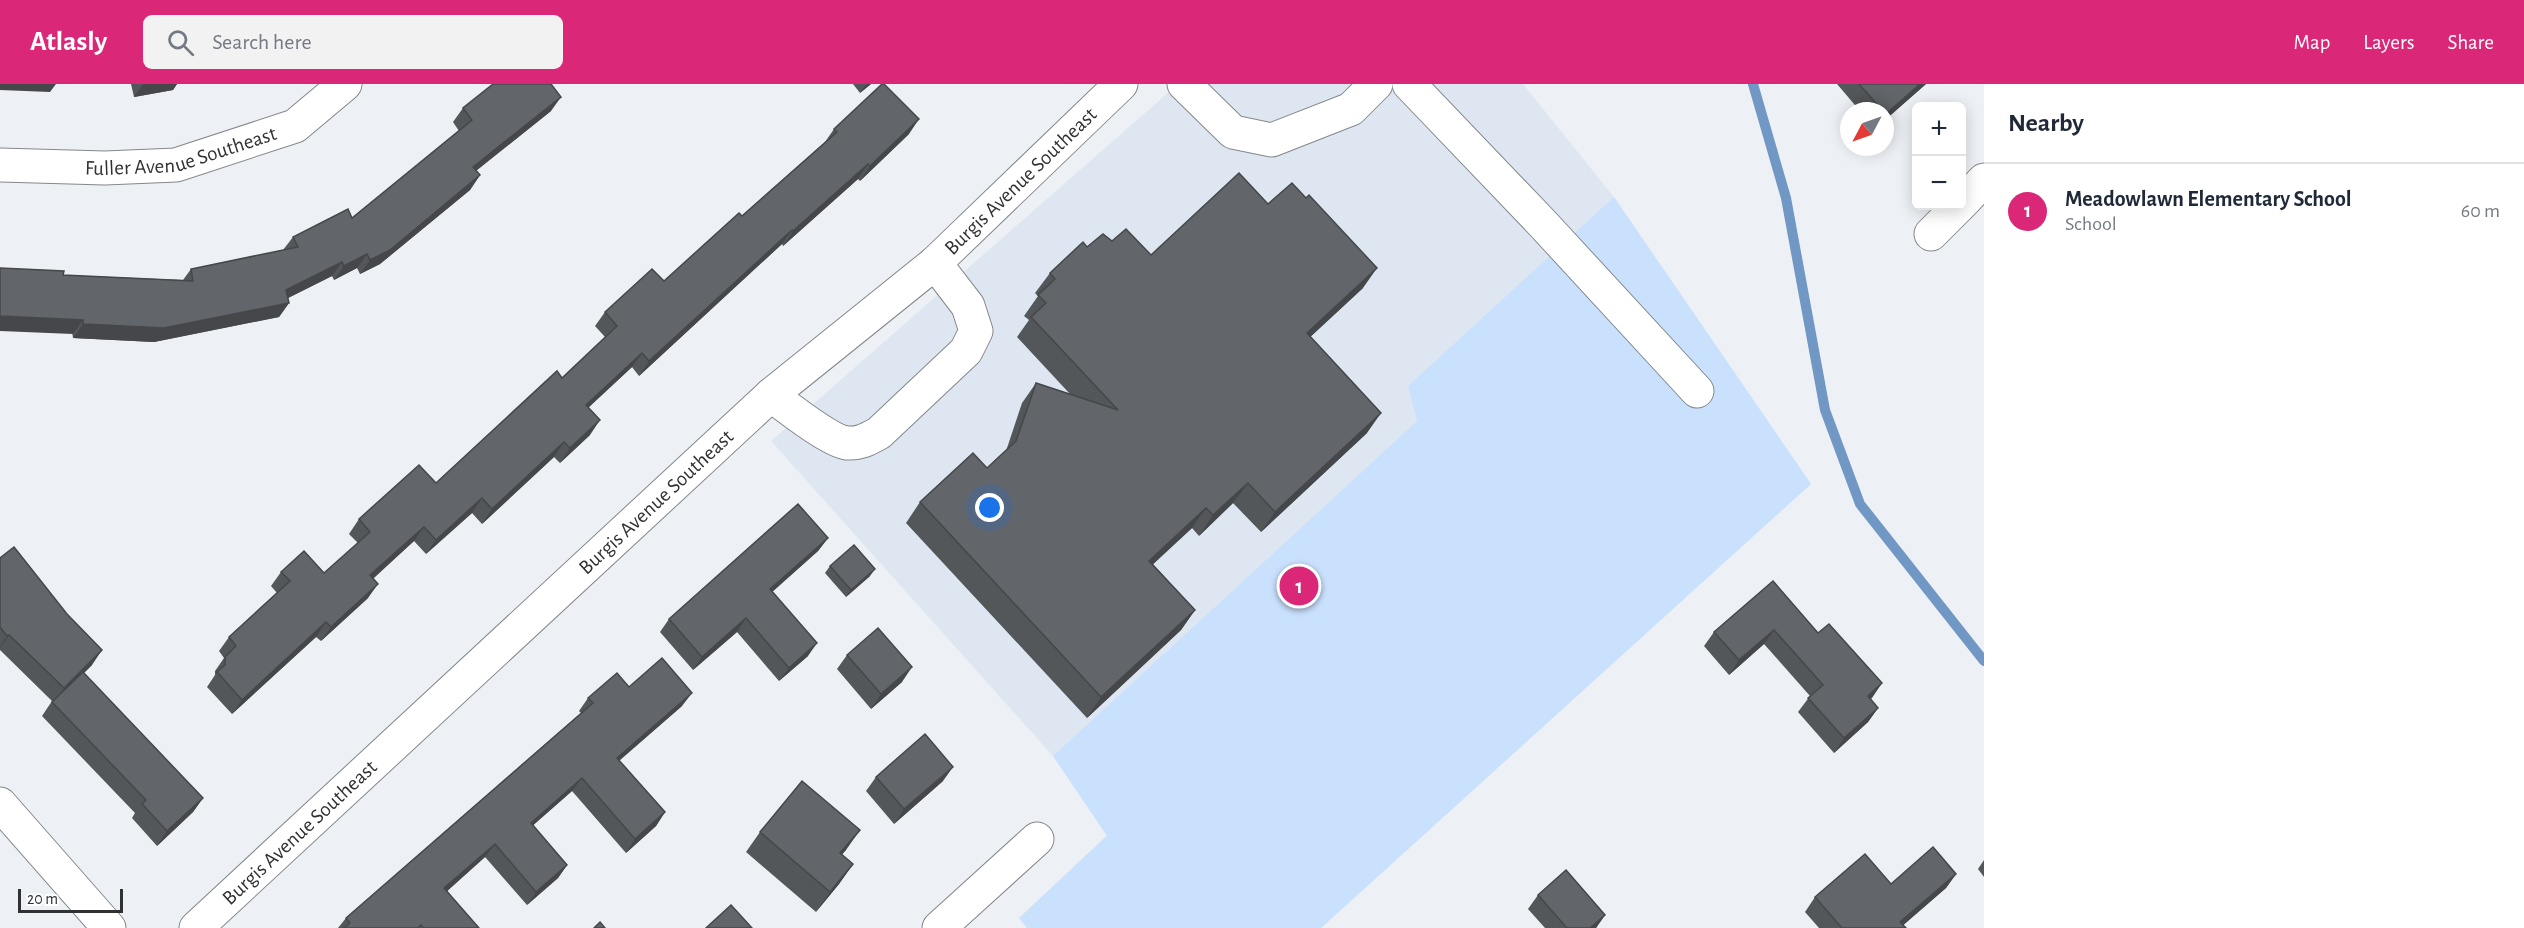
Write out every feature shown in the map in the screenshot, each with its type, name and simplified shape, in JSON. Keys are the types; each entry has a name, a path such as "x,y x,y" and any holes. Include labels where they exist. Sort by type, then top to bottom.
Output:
{"street":[{"name":"Fuller Avenue Southeast","path":"0,165 105,168 176,165 295,126 345,84"},
{"name":"Burgis Avenue Southeast","path":"196,928 771,395 935,263 1121,84"},
{"path":"1184,84 1233,132 1272,140 1351,109 1376,84"},
{"path":"1409,84 1543,224 1697,391"},
{"path":"1966,198 1984,180"},
{"path":"1931,234 1954,210"},
{"path":"771,395 823,431 845,443 864,442 879,433 966,351 976,331 968,306 935,263"},
{"path":"0,804 109,928"},
{"path":"939,928 1036,839"}],"shaded area":[{"path":"1178,84 1523,84 1614,197 1811,484 1321,928 1027,928 1019,918 1107,835 1053,756 771,441"},
{"path":"1614,197 1811,484 1321,928 1027,928 1019,918 1107,836 1053,756 1417,421 1408,386"}],"building":[{"path":"493,84 551,84 561,97 473,167 480,175 390,250 370,260 367,254 344,266 342,262 286,290 289,303 164,328 83,324 83,320 0,316 0,268 64,271 63,275 193,281 191,269 298,247 293,237 348,209 352,218 472,120 463,108"},
{"path":"882,84 919,119 870,166 868,164 792,230 649,361 642,353 586,405 600,420 570,448 564,442 492,509 482,498 436,540 424,527 370,575 378,584 331,627 326,622 242,700 217,672 225,665 225,657 236,646 229,637 290,581 281,572 304,551 324,573 370,532 359,519 419,465 436,483 557,371 562,378 617,326 605,312 652,269 664,281 739,213 742,216 837,132 834,129"},
{"path":"1859,84 1920,84 1894,107 1894,102 1875,102"},
{"path":"1239,173 1268,204 1292,183 1306,198 1309,195 1377,268 1307,333 1381,413 1275,512 1248,483 1213,515 1206,508 1149,561 1195,610 1101,697 920,502 973,453 987,468 1016,441 1036,383 1118,410 1031,317 1046,303 1038,295 1055,279 1050,273 1083,242 1087,247 1103,234 1112,241 1126,229 1151,255"},
{"path":"798,504 828,538 770,589 817,643 789,668 746,618 702,657 669,619"},
{"path":"854,545 875,569 851,590 830,566"},
{"path":"14,547 67,614 102,650 64,688 0,627 0,558"},
{"path":"1773,581 1818,633 1829,624 1882,683 1868,696 1878,708 1844,738 1808,698 1823,685 1774,630 1739,660 1714,632"},
{"path":"878,628 912,667 881,694 847,655"},
{"path":"662,658 692,693 617,758 665,812 635,839 582,778 531,823 567,865 536,892 495,844 444,888 479,928 423,928 421,925 418,928 344,928 350,923 346,918 593,703 588,698 617,673 629,687"},
{"path":"83,672 203,798 167,831 142,804 146,800 52,702"},
{"path":"925,734 953,767 904,809 876,777"},
{"path":"802,781 860,830 840,853 853,864 830,892 760,832"},
{"path":"1933,847 1956,874 1900,922 1906,928 1842,928 1815,897 1865,854 1891,884"},
{"path":"1566,870 1605,915 1590,928 1567,928 1538,895"},
{"path":"731,905 752,928 706,928"},
{"path":"600,922 605,928 594,928"}],"waterway":[{"path":"1753,84 1786,198 1825,410 1860,504 1984,661"}],"place":[{"name":"Meadowlawn Elementary School","path":"1299,586"}]}
